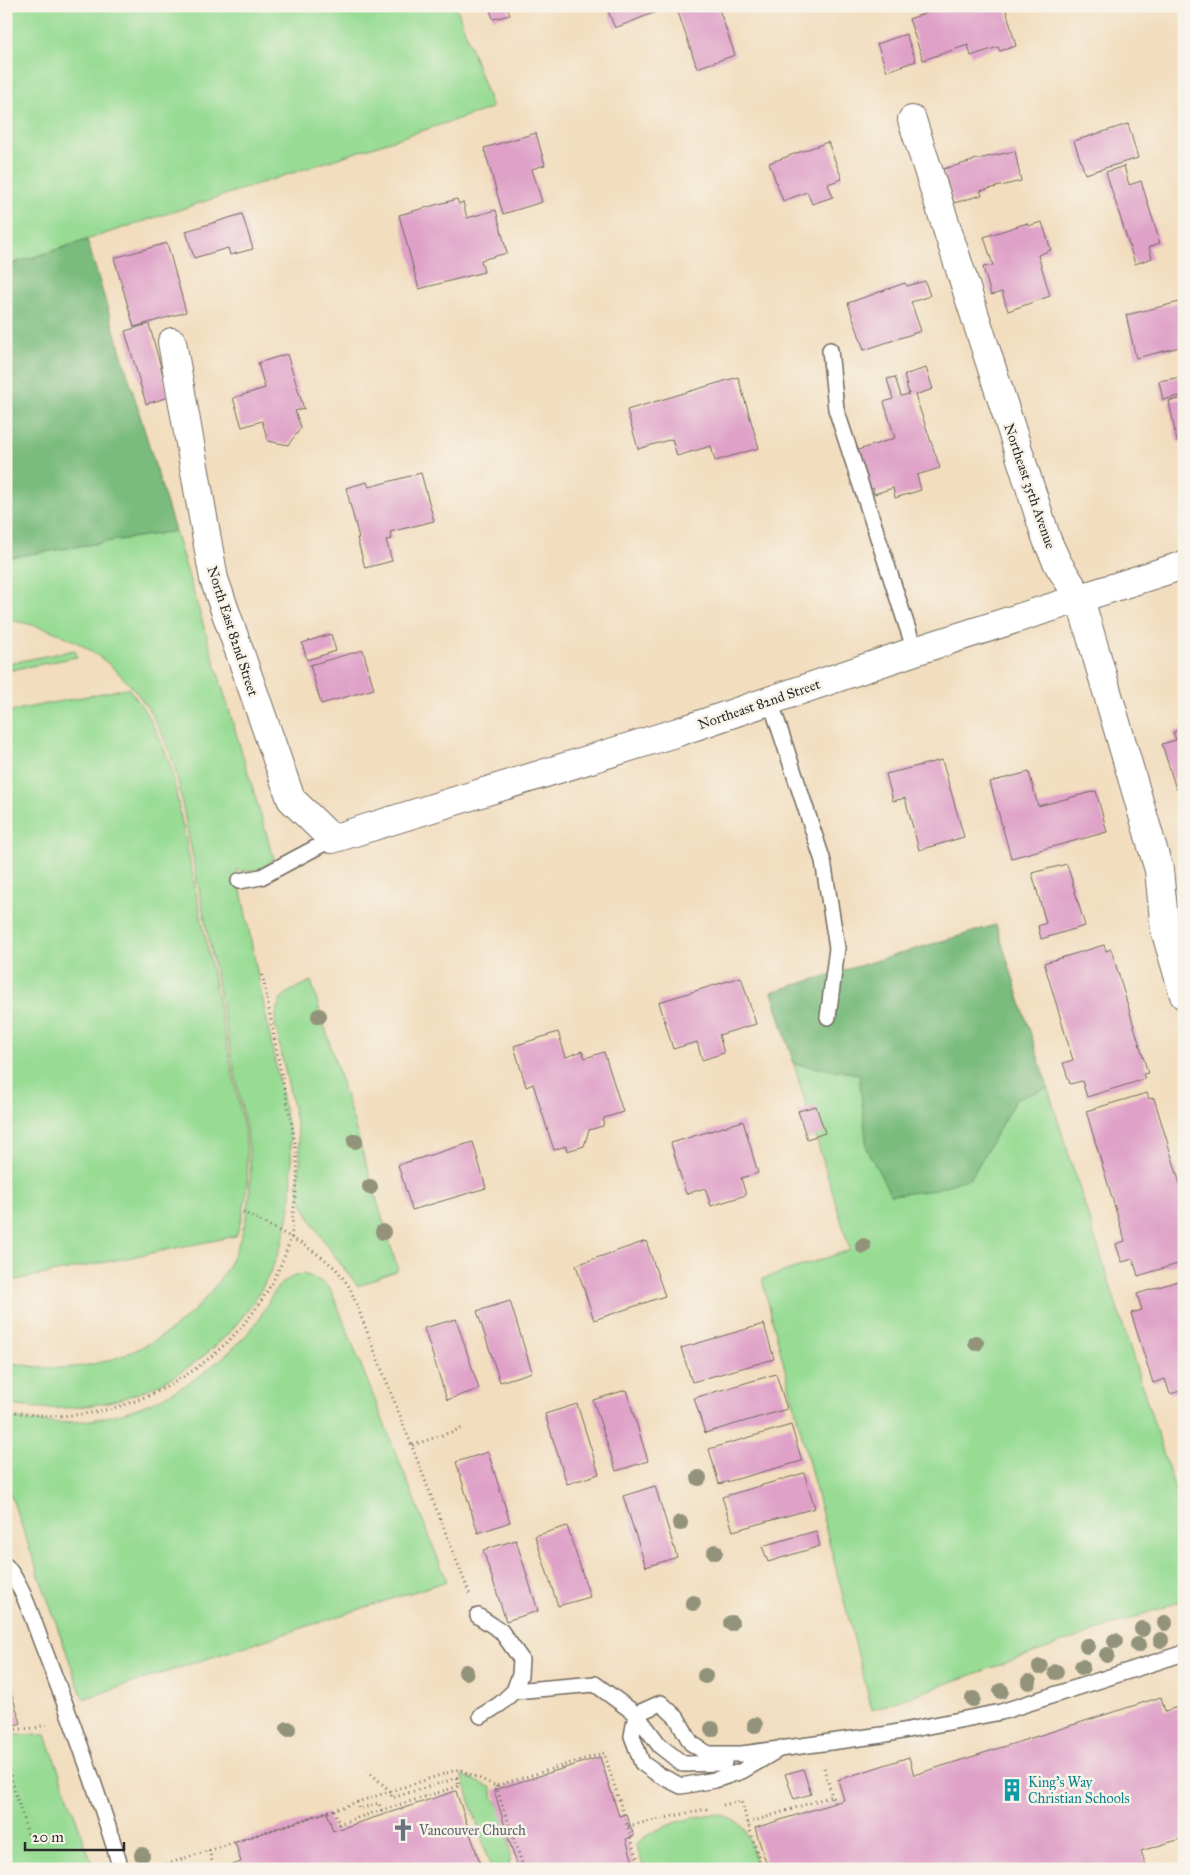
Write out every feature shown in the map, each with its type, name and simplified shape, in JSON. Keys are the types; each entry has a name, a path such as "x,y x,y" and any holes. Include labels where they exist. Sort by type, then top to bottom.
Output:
{"street":[{"name":"Northeast 35th Avenue","path":"912,120 1047,540 1058,564 1080,599 1159,870 1165,930 1184,995"},
{"name":"North East 82nd Street","path":"172,342 214,579 291,799 332,839"},
{"name":"Northeast 82nd Street","path":"332,839 678,732 915,651 1184,565"}],"lane":[{"path":"830,350 836,410 915,651"},
{"path":"770,700 823,861 837,948 828,1017"},
{"path":"240,882 262,877 332,839"},
{"path":"6,1566 11,1571 26,1604 83,1749 121,1869"},
{"path":"478,1616 501,1631 521,1659 520,1675 514,1691 500,1704 481,1716"},
{"path":"636,1714 661,1703 677,1718 691,1743 708,1754 742,1754 882,1735 1001,1712 1184,1652"},
{"path":"514,1691 595,1684 636,1714 660,1746 683,1764 732,1763 781,1748"},
{"path":"636,1714 632,1736 642,1763 658,1776 681,1786 715,1780 742,1771 781,1748"}],"path":[{"path":"6,1410 39,1415 98,1411 141,1399 177,1382 216,1353 245,1324 272,1281 291,1238 297,1165 292,1124 262,972"},
{"path":"244,1212 321,1257 337,1270 350,1288 413,1445 478,1616"},
{"path":"413,1445 463,1428"},
{"path":"6,1730 35,1728 71,1719"},
{"path":"824,1743 822,1763 834,1803"},
{"path":"158,1869 161,1866 209,1850 459,1769 496,1786 604,1753 641,1869"},
{"path":"6,1761 28,1835"},
{"path":"334,1810 339,1826 459,1786 457,1778 392,1798 390,1791 368,1771"},
{"path":"496,1786 524,1869"},
{"path":"748,1824 832,1796"},
{"path":"722,1806 742,1801 762,1869"},
{"path":"354,1824 353,1821 382,1811 379,1803 359,1810 357,1802"},
{"path":"628,1826 713,1808"},
{"path":"205,1869 214,1867 209,1850"}],"green space":[{"path":"6,6 456,6 492,108 6,266"},
{"path":"87,240 175,531 6,558 6,266"},
{"path":"175,531 274,859 257,870 237,870 290,1138 292,1187 287,1224 267,1279 243,1317 213,1348 178,1374 139,1393 96,1404 52,1408 6,1404 6,1361 45,1368 85,1366 123,1356 158,1338 189,1315 216,1285 235,1251 247,1213 250,1173 247,1134 177,777 167,747 154,719 137,693 117,671 93,652 67,637 38,626 6,620 6,558"},
{"path":"75,650 77,657 6,671 6,664"},
{"path":"128,688 154,726 171,768 245,1134 247,1160 246,1198 236,1236 6,1282 6,712"},
{"path":"996,925 1184,1518 1184,1600 872,1710 762,1279 850,1250 772,992"},
{"path":"996,925 1048,1088 1016,1099 971,1178 929,1191 891,1195 867,1150 859,1074 794,1064 772,992"},
{"path":"311,981 398,1270 358,1286 317,1230 304,1207 299,1191 300,1150 298,1134 275,1023 278,1005 285,995"},
{"path":"304,1274 325,1284 333,1295 447,1581 83,1699 6,1482 6,1416 40,1422 75,1422 109,1417 142,1406 174,1392 203,1373 230,1351 254,1326 273,1294 284,1281"},
{"path":"6,1735 46,1735 94,1869 6,1869"},
{"path":"462,1775 492,1788 493,1795 502,1811 506,1827 510,1853 509,1867 491,1869"},
{"path":"714,1814 726,1816 741,1825 749,1839 758,1869 644,1869 636,1844 653,1832 673,1824"}],"building":[{"path":"489,6 507,6 510,15 493,19"},
{"path":"606,6 654,6 656,12 615,28"},
{"path":"676,6 718,6 735,55 697,68"},
{"path":"946,6 1005,6 1016,46 1000,51 998,47 971,56 968,45 923,60 909,19"},
{"path":"906,34 916,61 887,71 877,44"},
{"path":"1128,124 1138,158 1085,174 1074,141"},
{"path":"536,133 545,165 532,169 542,202 503,214 484,148"},
{"path":"828,142 842,179 828,184 833,197 812,204 807,192 783,201 769,163"},
{"path":"1015,151 1021,181 980,191 982,195 954,203 943,169"},
{"path":"1124,166 1129,185 1141,181 1160,243 1149,247 1152,258 1135,264 1106,172"},
{"path":"457,199 459,204 463,202 467,218 496,210 507,253 481,260 484,272 419,289 399,215"},
{"path":"242,214 253,249 230,255 228,248 194,258 186,231"},
{"path":"1042,222 1051,250 1038,255 1050,296 1008,311 1002,292 991,295 983,267 993,265 984,237 1027,223 1028,226"},
{"path":"167,243 186,312 134,327 114,258"},
{"path":"925,281 930,296 911,302 921,331 864,350 848,303 905,283 907,286"},
{"path":"1184,301 1184,346 1136,358 1126,315"},
{"path":"149,324 169,397 146,404 125,331"},
{"path":"287,354 304,409 295,411 301,428 288,445 268,441 262,421 242,427 233,398 265,388 258,363"},
{"path":"926,368 933,389 915,395 940,468 917,475 921,490 895,498 893,488 874,494 858,450 895,438 884,402 893,399 887,379 895,377 901,396 909,394 904,375"},
{"path":"738,377 759,448 715,461 711,446 677,456 672,439 638,449 627,410"},
{"path":"1181,377 1184,395 1163,400 1159,381"},
{"path":"1184,398 1184,441 1177,442 1169,401"},
{"path":"421,473 434,521 390,532 392,539 386,540 392,561 365,568 346,488 367,482 369,487"},
{"path":"331,634 336,651 307,660 302,643"},
{"path":"363,650 374,689 321,704 310,665"},
{"path":"1184,729 1184,787 1176,789 1162,744 1176,740 1173,732"},
{"path":"942,760 964,837 919,850 905,798 893,801 886,774"},
{"path":"1029,772 1038,806 1096,791 1107,832 1011,858 990,782"},
{"path":"1067,864 1085,926 1041,939 1038,926 1046,923 1032,873"},
{"path":"1104,945 1106,951 1111,949 1148,1073 1143,1074 1145,1079 1087,1097 1082,1081 1070,1084 1063,1063 1073,1060 1044,963"},
{"path":"741,977 756,1024 719,1035 724,1053 702,1060 697,1042 673,1049 659,1002"},
{"path":"558,1032 566,1057 582,1051 585,1058 604,1052 623,1112 604,1118 603,1126 589,1130 584,1146 567,1151 566,1146 554,1150 533,1084 526,1087 514,1046"},
{"path":"1147,1093 1149,1099 1154,1098 1184,1197 1184,1262 1138,1276 1133,1259 1122,1262 1119,1254 1116,1244 1125,1241 1086,1111"},
{"path":"816,1106 825,1133 807,1139 798,1111"},
{"path":"743,1121 758,1173 741,1178 746,1195 711,1206 705,1188 686,1194 671,1143"},
{"path":"473,1142 486,1188 412,1210 398,1165"},
{"path":"646,1241 665,1296 594,1320 576,1265"},
{"path":"1184,1279 1184,1390 1170,1394 1165,1379 1153,1383 1131,1313 1142,1310 1137,1294"},
{"path":"510,1301 532,1372 500,1382 477,1311"},
{"path":"456,1319 479,1389 447,1400 424,1328"},
{"path":"764,1324 774,1359 692,1382 681,1348"},
{"path":"776,1374 787,1409 705,1433 694,1398"},
{"path":"626,1390 648,1461 616,1471 593,1400"},
{"path":"577,1404 599,1474 567,1484 545,1414"},
{"path":"791,1425 802,1461 719,1484 709,1449"},
{"path":"488,1452 510,1522 478,1533 456,1462"},
{"path":"804,1473 815,1508 733,1531 722,1497"},
{"path":"655,1486 677,1557 646,1567 623,1496"},
{"path":"567,1526 590,1597 558,1606 535,1536"},
{"path":"816,1531 820,1546 768,1562 762,1546"},
{"path":"516,1540 538,1611 506,1621 483,1550"},
{"path":"6,1678 21,1723 6,1728"},
{"name":"King's Way Christian Schools","path":"1161,1697 1165,1711 1184,1705 1184,1838 1141,1851 1147,1869 768,1869 755,1828 844,1800 838,1780 909,1757 914,1775"},
{"name":"Vancouver Church","path":"600,1757 619,1816 626,1814 634,1836 626,1839 635,1869 509,1869 517,1866 494,1790"},
{"path":"803,1769 811,1794 794,1799 785,1774"},
{"name":"Vancouver Church","path":"456,1791 482,1869 221,1869 241,1862 235,1842 327,1812 333,1831"}],"place":[{"name":"King's Way Christian Schools","path":"1012,1790"},
{"name":"Vancouver Church","path":"403,1830"}]}
